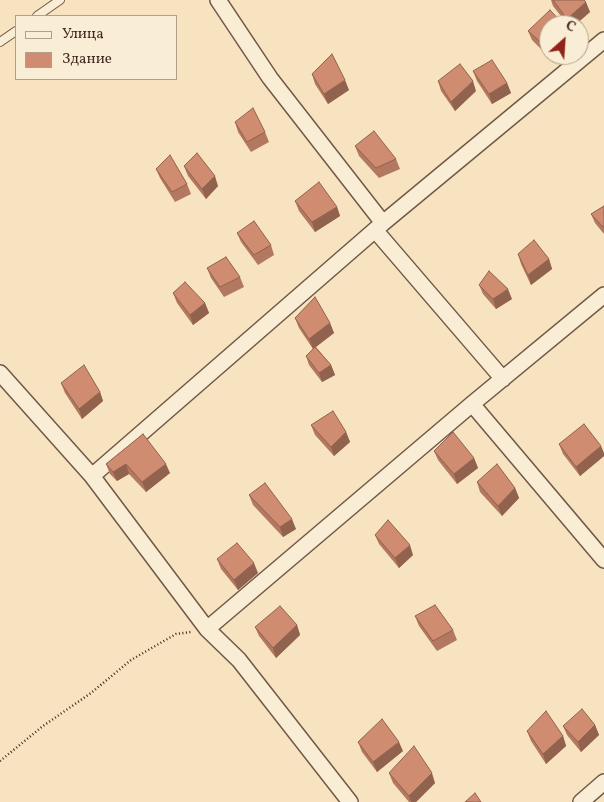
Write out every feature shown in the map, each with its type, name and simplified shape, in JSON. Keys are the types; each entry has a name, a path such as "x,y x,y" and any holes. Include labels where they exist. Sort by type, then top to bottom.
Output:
{"street":[{"path":"218,0 270,78 379,227 503,379"},
{"path":"92,476 379,227 604,40"},
{"path":"207,629 472,404 604,295"},
{"path":"0,373 92,476 207,629 239,660 350,802"},
{"path":"472,404 604,560"},
{"path":"587,800 604,782"}],"lane":[{"path":"38,15 60,0"},
{"path":"0,42 15,32"}],"path":[{"path":"0,761 42,726 91,693 131,660 176,634 207,629"}],"building":[{"path":"553,0 584,0 586,2 571,15 564,15"},
{"path":"550,10 555,15 545,15"},
{"path":"539,20 539,41 528,31"},
{"path":"332,54 345,80 324,94 312,74"},
{"path":"492,60 507,83 489,94 473,71"},
{"path":"460,64 473,81 451,102 438,81"},
{"path":"253,108 265,132 247,142 235,122"},
{"path":"374,131 396,159 376,168 355,146"},
{"path":"197,153 215,176 202,189 184,166"},
{"path":"170,155 187,184 172,192 156,169"},
{"path":"319,182 337,207 312,222 295,201"},
{"path":"604,206 604,228 591,214"},
{"path":"254,221 271,245 254,255 237,233"},
{"path":"534,240 549,259 528,275 518,254"},
{"path":"226,257 240,277 220,287 207,268"},
{"path":"489,271 508,289 493,299 479,285"},
{"path":"185,282 205,303 190,315 173,293"},
{"path":"315,297 330,323 309,339 295,318"},
{"path":"315,347 331,365 319,373 306,356"},
{"path":"84,365 100,392 79,409 61,383"},
{"path":"333,411 346,432 331,447 311,425"},
{"path":"584,424 601,446 576,467 559,444"},
{"path":"453,432 474,458 454,474 434,451"},
{"path":"143,434 166,464 142,482 126,464 113,472 106,464"},
{"path":"497,464 515,488 498,506 477,482"},
{"path":"265,483 292,519 280,527 249,495"},
{"path":"388,520 410,545 395,558 375,535"},
{"path":"237,543 254,563 234,580 217,559"},
{"path":"435,605 453,630 433,641 415,616"},
{"path":"280,606 297,625 273,648 255,627"},
{"path":"582,709 595,725 578,742 563,726"},
{"path":"546,711 563,736 543,754 527,731"},
{"path":"382,719 399,742 373,762 358,742"},
{"path":"414,746 432,773 409,796 389,773"},
{"path":"475,793 481,802 465,802"}]}
